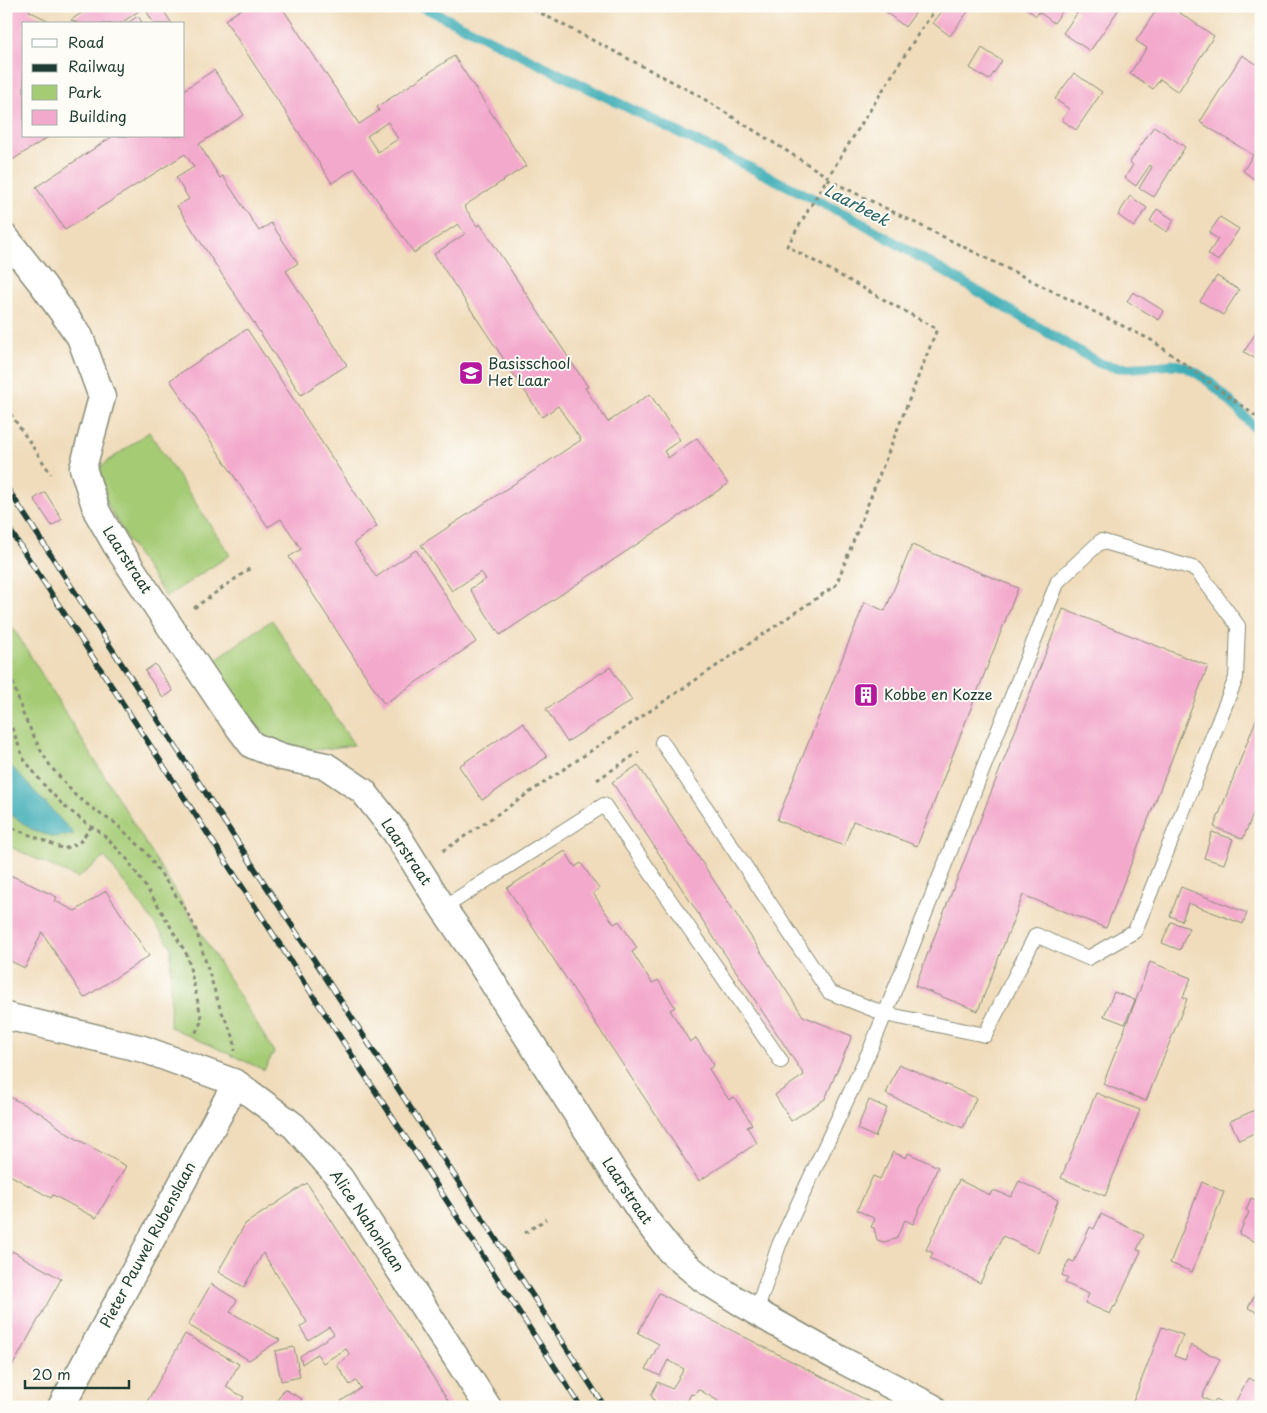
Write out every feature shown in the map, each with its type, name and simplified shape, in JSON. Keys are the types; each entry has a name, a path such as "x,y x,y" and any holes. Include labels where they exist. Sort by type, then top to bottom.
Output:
{"street":[{"name":"Laarstraat","path":"6,238 80,337 102,397 83,468 97,512 116,545 169,625 252,745 282,757 326,766 364,791 396,833 615,1174 671,1252 704,1279 756,1312 838,1358 932,1407"},
{"name":"Alice Nahonlaan","path":"6,1016 143,1049 236,1083 294,1126 340,1178 488,1407"},
{"name":"Pieter Pauwel Rubenslaan","path":"61,1407 236,1083"}],"lane":[{"path":"662,742 829,992 885,1014 985,1035 1036,935 1088,958 1135,931 1236,678 1238,626 1196,569 1101,541 1058,580 885,1014 779,1245 756,1312"},
{"path":"443,908 604,805 781,1061"}],"path":[{"path":"527,6 696,94 828,178 1153,341 1261,420"},
{"path":"418,868 836,585 937,329 787,246 920,31 938,6"},
{"path":"169,625 252,567"},
{"path":"6,651 12,680 23,714 51,767 76,796 115,823 145,851 172,888 194,927 217,1000 234,1038 236,1083"},
{"path":"6,713 8,725 24,759 43,784 64,806 103,834 127,859 159,907 187,955 202,1020 180,1063"},
{"path":"6,824 64,849 79,843 91,826"},
{"path":"525,1232 546,1219"}],"green space":[{"path":"149,432 230,555 166,597 128,541 107,504 100,467"},
{"path":"272,620 354,745 314,750 275,741 250,730 206,666"},
{"path":"6,621 9,621 274,1052 264,1070 170,1027 171,946 105,857 77,878 6,845"}],"water":[{"path":"6,761 74,834 55,837 34,831 6,811"}],"building":[{"path":"6,6 32,6 29,11 51,22 22,22 22,138 47,138 6,164"},
{"path":"92,6 146,6 123,22 76,22 71,20"},
{"path":"152,6 161,6 171,22 153,22 146,10"},
{"path":"246,6 281,6 359,124 379,111 377,107 454,56 526,166 464,206 477,226 480,224 588,387 585,388 608,422 650,394 680,440 664,451 668,458 697,438 728,484 500,635 470,589 486,579 481,572 452,591 421,545 581,440 558,406 542,417 434,254 465,234 458,224 414,253 355,168 332,183 225,20","holes":["388,122 398,139 378,152 367,136"]},
{"path":"891,6 917,6 915,9 917,11 905,27 887,13"},
{"path":"946,6 972,6 950,36 933,23"},
{"path":"1023,6 1066,6 1054,23 1039,12 1036,16"},
{"path":"1070,6 1121,6 1090,51 1063,33 1078,12"},
{"path":"1159,6 1170,6 1214,36 1178,92 1160,79 1153,89 1130,73 1147,48 1136,41"},
{"path":"138,16 142,22 129,22"},
{"path":"982,48 1002,61 989,80 970,68"},
{"path":"1242,55 1261,67 1261,175 1257,181 1243,171 1253,155 1200,122"},
{"path":"214,70 244,115 199,144 220,178 223,176 259,231 271,223 298,263 286,271 347,365 301,395 177,206 189,199 176,178 194,167 185,154 65,230 36,187 110,138 185,138 185,89"},
{"path":"1074,73 1102,92 1076,130 1062,120 1069,109 1055,99"},
{"path":"1154,126 1185,147 1154,197 1139,188 1152,167 1150,165 1136,186 1125,178 1133,165 1130,162"},
{"path":"1130,196 1147,208 1134,227 1118,215"},
{"path":"1157,209 1174,220 1167,232 1150,221"},
{"path":"1220,217 1239,229 1218,261 1208,254 1218,239 1209,233"},
{"path":"1217,276 1239,290 1223,315 1200,301"},
{"path":"1133,292 1164,311 1159,320 1127,301"},
{"path":"1261,324 1261,362 1244,352"},
{"path":"247,329 377,526 354,543 376,577 416,550 476,642 384,704 289,557 301,549 281,519 268,527 170,380"},
{"path":"45,492 62,519 52,526 34,499"},
{"path":"912,545 1018,588 917,846 853,821 844,846 777,820 865,602 885,611"},
{"path":"1063,609 1208,666 1106,928 1023,895 978,1011 915,986"},
{"path":"155,664 173,691 163,698 145,671"},
{"path":"610,667 632,700 567,742 546,709"},
{"path":"1261,707 1261,794 1243,839 1214,827"},
{"path":"523,723 547,757 482,800 459,766"},
{"path":"638,765 803,1016 852,1036 825,1099 791,1121 775,1095 804,1075 612,782"},
{"path":"1212,832 1233,839 1224,864 1204,858"},
{"path":"565,851 575,867 581,863 599,889 593,893 604,910 614,924 619,921 637,948 632,952 652,983 658,980 675,1007 670,1010 690,1042 696,1038 714,1065 709,1069 719,1085 729,1100 734,1097 752,1124 747,1127 757,1143 699,1181 507,888"},
{"path":"6,873 57,897 55,901 75,911 106,891 149,956 84,998 42,932 25,968 6,959"},
{"path":"1181,887 1247,913 1243,924 1188,903 1182,921 1170,916"},
{"path":"1171,922 1189,928 1180,950 1162,943"},
{"path":"1150,962 1191,978 1183,997 1187,999 1146,1101 1103,1084"},
{"path":"1114,992 1135,1000 1125,1024 1104,1016"},
{"path":"899,1064 976,1098 963,1128 886,1094"},
{"path":"1096,1093 1140,1110 1105,1196 1061,1178"},
{"path":"6,1095 42,1114 68,1134 126,1166 96,1218 53,1195 51,1198 8,1174 6,1176"},
{"path":"869,1100 887,1108 875,1137 857,1129"},
{"path":"1255,1110 1261,1122 1261,1130 1239,1140 1230,1121"},
{"path":"893,1152 906,1158 908,1153 938,1167 913,1224 905,1220 896,1239 884,1242 877,1240 874,1228 871,1227 875,1219 857,1210 873,1176 880,1179"},
{"path":"959,1180 990,1195 992,1191 996,1191 1011,1197 1019,1181 1058,1200 1038,1253 1003,1236 980,1283 930,1258 933,1253 926,1250"},
{"path":"1202,1182 1224,1192 1192,1272 1170,1263"},
{"path":"307,1183 452,1407 344,1407 341,1401 361,1388 356,1381 350,1385 337,1365 350,1355 346,1349 323,1363 317,1354 302,1364 300,1356 334,1334 329,1327 308,1340 300,1327 307,1322 263,1253 244,1287 218,1272 245,1224"},
{"path":"1251,1198 1261,1202 1261,1232 1256,1242 1239,1234 1249,1212 1246,1210"},
{"path":"1101,1214 1144,1235 1137,1250 1141,1251 1110,1314 1085,1303 1089,1294 1065,1283 1068,1278 1062,1275 1069,1260 1074,1262 1090,1227 1094,1229"},
{"path":"12,1251 61,1279 9,1372 6,1370 6,1262"},
{"path":"1261,1283 1261,1314 1248,1308"},
{"path":"211,1284 237,1300 230,1312 280,1340 249,1360 188,1325"},
{"path":"659,1293 879,1407 715,1407 718,1401 698,1389 694,1395 691,1394 685,1406 675,1400 671,1407 658,1407 651,1395 658,1382 672,1389 684,1369 668,1360 660,1376 646,1369 659,1344 638,1333"},
{"path":"1162,1327 1183,1335 1174,1356 1185,1360 1191,1345 1220,1359 1202,1397 1213,1403 1216,1399 1229,1407 1131,1407"},
{"path":"185,1334 239,1364 226,1387 244,1397 239,1407 144,1407"},
{"path":"294,1347 300,1377 281,1381 275,1351"},
{"path":"1248,1378 1261,1384 1261,1389 1252,1407 1233,1407"},
{"path":"284,1389 302,1399 297,1407 287,1407 277,1401"}],"waterway":[{"name":"Laarbeek","path":"421,6 857,220 1099,363 1120,368 1171,365 1187,368 1198,374 1222,393 1261,435"}],"railway":[{"path":"6,486 605,1407"},
{"path":"6,524 581,1407"}],"place":[{"name":"Basisschool Het Laar","path":"471,373"},
{"name":"Kobbe en Kozze","path":"866,695"}]}
